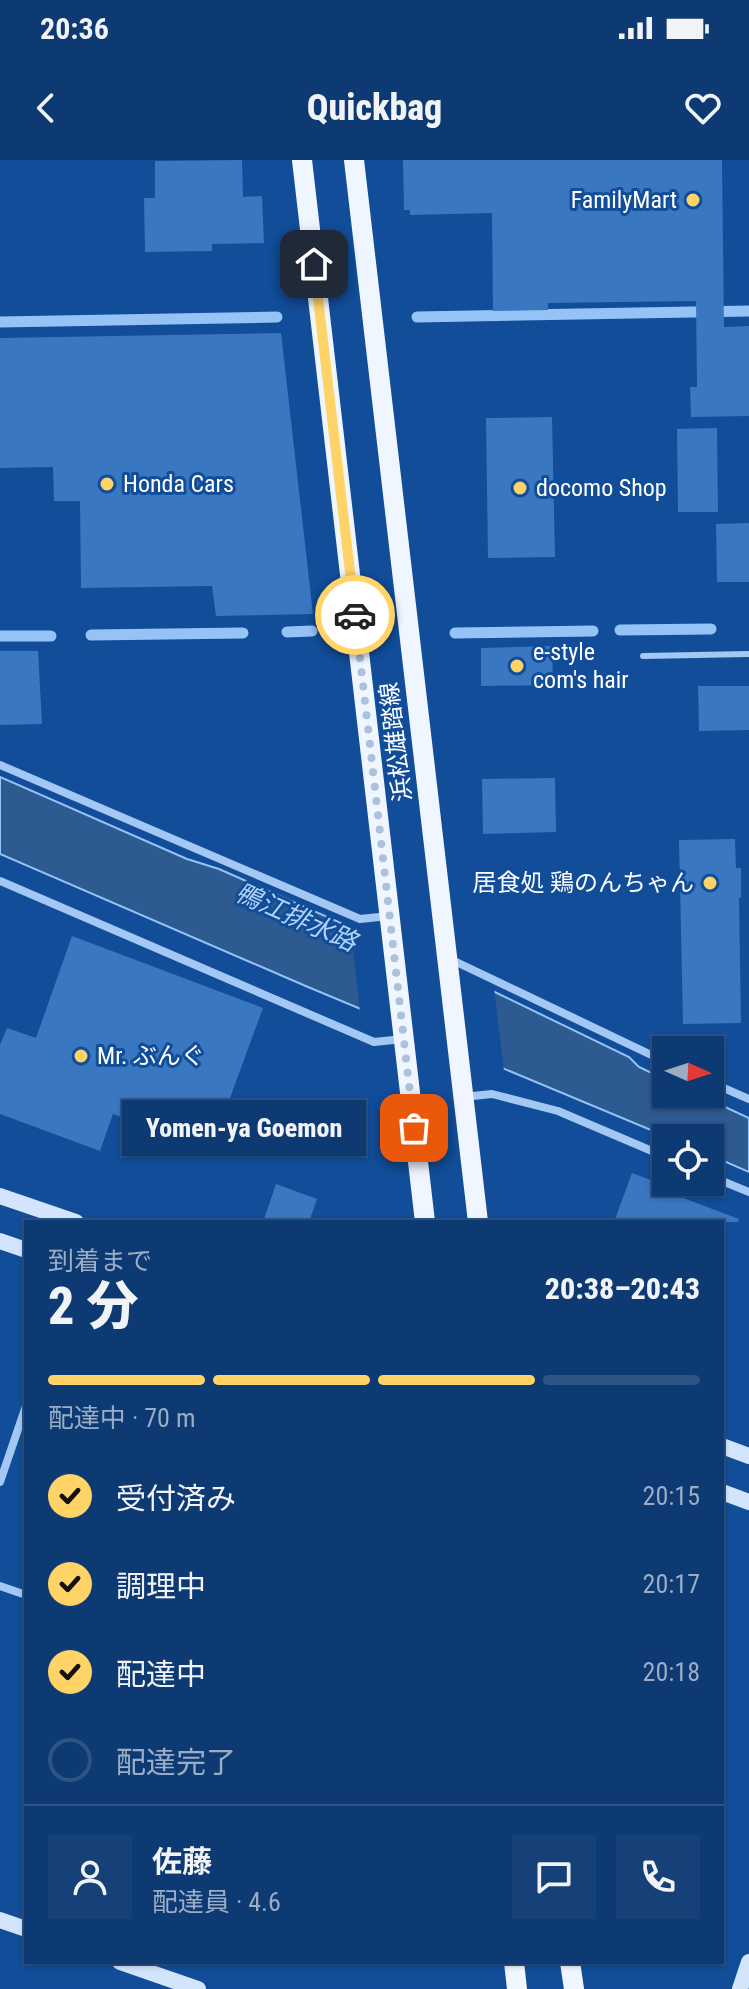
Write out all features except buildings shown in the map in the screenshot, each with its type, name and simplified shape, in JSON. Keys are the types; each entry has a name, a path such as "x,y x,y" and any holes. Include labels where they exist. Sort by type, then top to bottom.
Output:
{"main road":[{"name":"浜松雄踏線","path":"302,160 425,1220"},
{"name":"浜松雄踏線","path":"354,160 478,1220"},
{"path":"514,1964 517,1989"},
{"path":"570,1964 574,1989"}],"street":[{"path":"0,765 360,919 389,916"},
{"path":"0,881 374,1042 404,1037"},
{"path":"447,962 652,1056"},
{"path":"724,1088 749,1099"},
{"path":"463,1097 492,1094 558,1111 652,1151"},
{"path":"724,1182 749,1192"},
{"path":"0,1196 70,1220"},
{"path":"0,1241 24,1249"},
{"path":"0,1482 24,1412"},
{"path":"724,1447 749,1456"},
{"path":"724,1493 749,1502"},
{"path":"0,1586 24,1594"},
{"path":"0,1920 24,1928"},
{"path":"740,1989 749,1962"},
{"path":"126,1964 198,1989"}],"lane":[{"path":"643,656 749,654"}],"water":[{"name":"鴨江排水路","path":"0,777 187,859 219,869 474,982 629,1057 652,1073 652,1108 724,1106 749,1118 749,1172 724,1161 724,1124 652,1124 652,1130 0,854"}],"pier":[{"path":"350,925 494,988 504,1071 360,1012"}],"waterway":[{"path":"417,317 749,311"},
{"path":"0,322 277,317"},
{"path":"620,630 711,629"},
{"path":"287,632 312,631"},
{"path":"455,633 593,631"},
{"path":"91,635 243,633"},
{"path":"0,636 51,636"}],"way so far":[{"path":"355,615 414,1128"}],"place":[{"name":"FamilyMart","path":"693,200"},
{"name":"Honda Cars","path":"107,484"},
{"name":"docomo Shop","path":"520,488"},
{"name":"e-style com's hair","path":"517,666"},
{"name":"居食処 鶏のんちゃん","path":"710,883"},
{"name":"Mr. ぶんぐ","path":"81,1056"},
{"name":"Yomen-ya Goemon","path":"414,1128"}],"route":[{"path":"314,264 355,615"}]}
